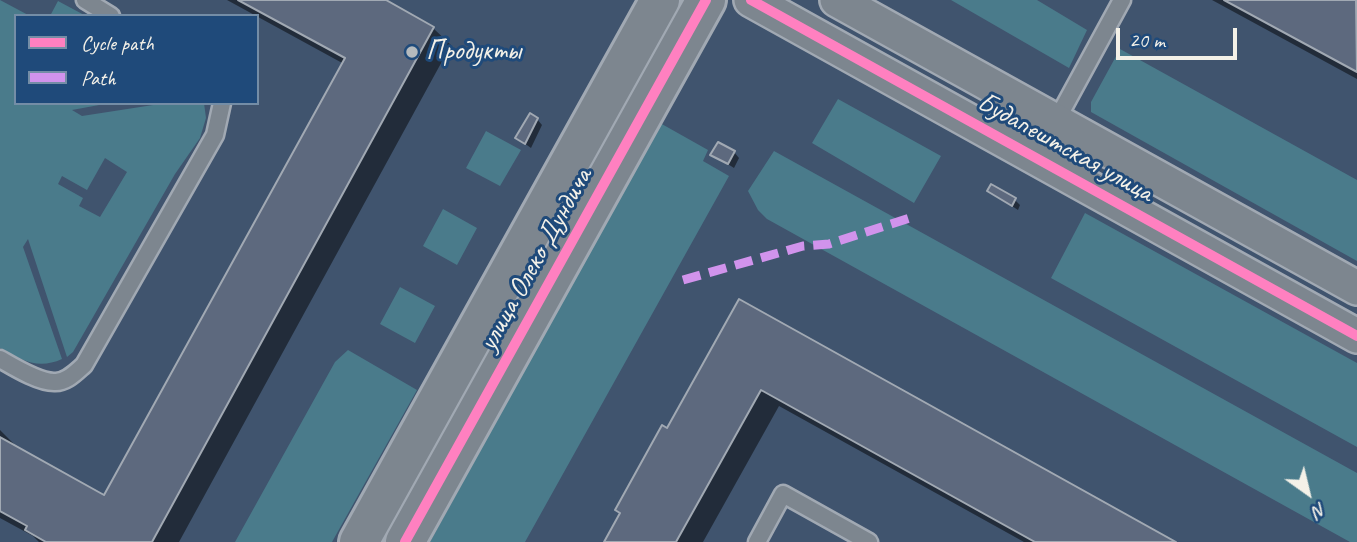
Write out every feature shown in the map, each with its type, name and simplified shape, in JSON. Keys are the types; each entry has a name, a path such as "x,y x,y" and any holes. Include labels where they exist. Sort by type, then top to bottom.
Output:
{"street":[{"name":"улица Олеко Дундича","path":"359,542 660,0"},
{"name":"улица Олеко Дундича","path":"405,542 706,0"},
{"name":"Будапештская улица","path":"751,0 1357,336"},
{"name":"Будапештская улица","path":"837,0 1357,288"}],"lane":[{"path":"85,0 108,14"},
{"path":"1036,158 1122,0"},
{"path":"0,359 26,374 54,382 69,378 84,365 215,135 222,105"},
{"path":"757,542 783,495 869,542"}],"shaded area":[{"path":"0,0 26,14 14,14 14,105 99,105 72,110 82,116 153,105 204,105 206,118 200,138 175,174 73,352 67,357 28,239 23,247 62,359 45,364 23,360 0,348","holes":["105,158 127,172 100,217 79,206 83,198 58,184 62,176 87,190"]},
{"path":"951,0 1037,0 1087,30 1069,68"},
{"path":"58,1 82,14 51,14"},
{"path":"1120,49 1357,180 1357,261 1091,112 1091,102"},
{"path":"838,99 941,156 914,203 812,143"},
{"path":"660,123 708,150 703,161 729,176 525,542 430,542"},
{"path":"486,131 521,150 500,186 466,168"},
{"path":"774,151 1357,473 1357,542 1350,542 767,219 758,210 748,191"},
{"path":"443,209 477,228 457,265 423,246"},
{"path":"1085,213 1357,363 1357,447 1051,278"},
{"path":"400,287 435,306 415,343 380,324"},
{"path":"348,350 417,390 332,542 235,542 335,362"}],"building":[{"path":"238,0 386,0 434,27 152,542 46,542 25,530 27,526 0,511 0,437 104,495 345,58"},
{"path":"1224,0 1356,0 1357,72"},
{"path":"530,113 538,118 525,144 515,138"},
{"path":"718,142 735,151 728,164 710,155"},
{"path":"991,184 1016,198 1012,206 987,191"},
{"path":"739,299 1176,542 1035,542 761,390 676,542 604,542 620,513 615,510 662,425 667,428"}],"marked path":[{"path":"683,280 803,246 829,244 916,216"}],"cycle path":[{"path":"405,542 706,0"},
{"path":"751,0 1357,336"}],"place":[{"name":"Продукты","path":"412,52"}]}
